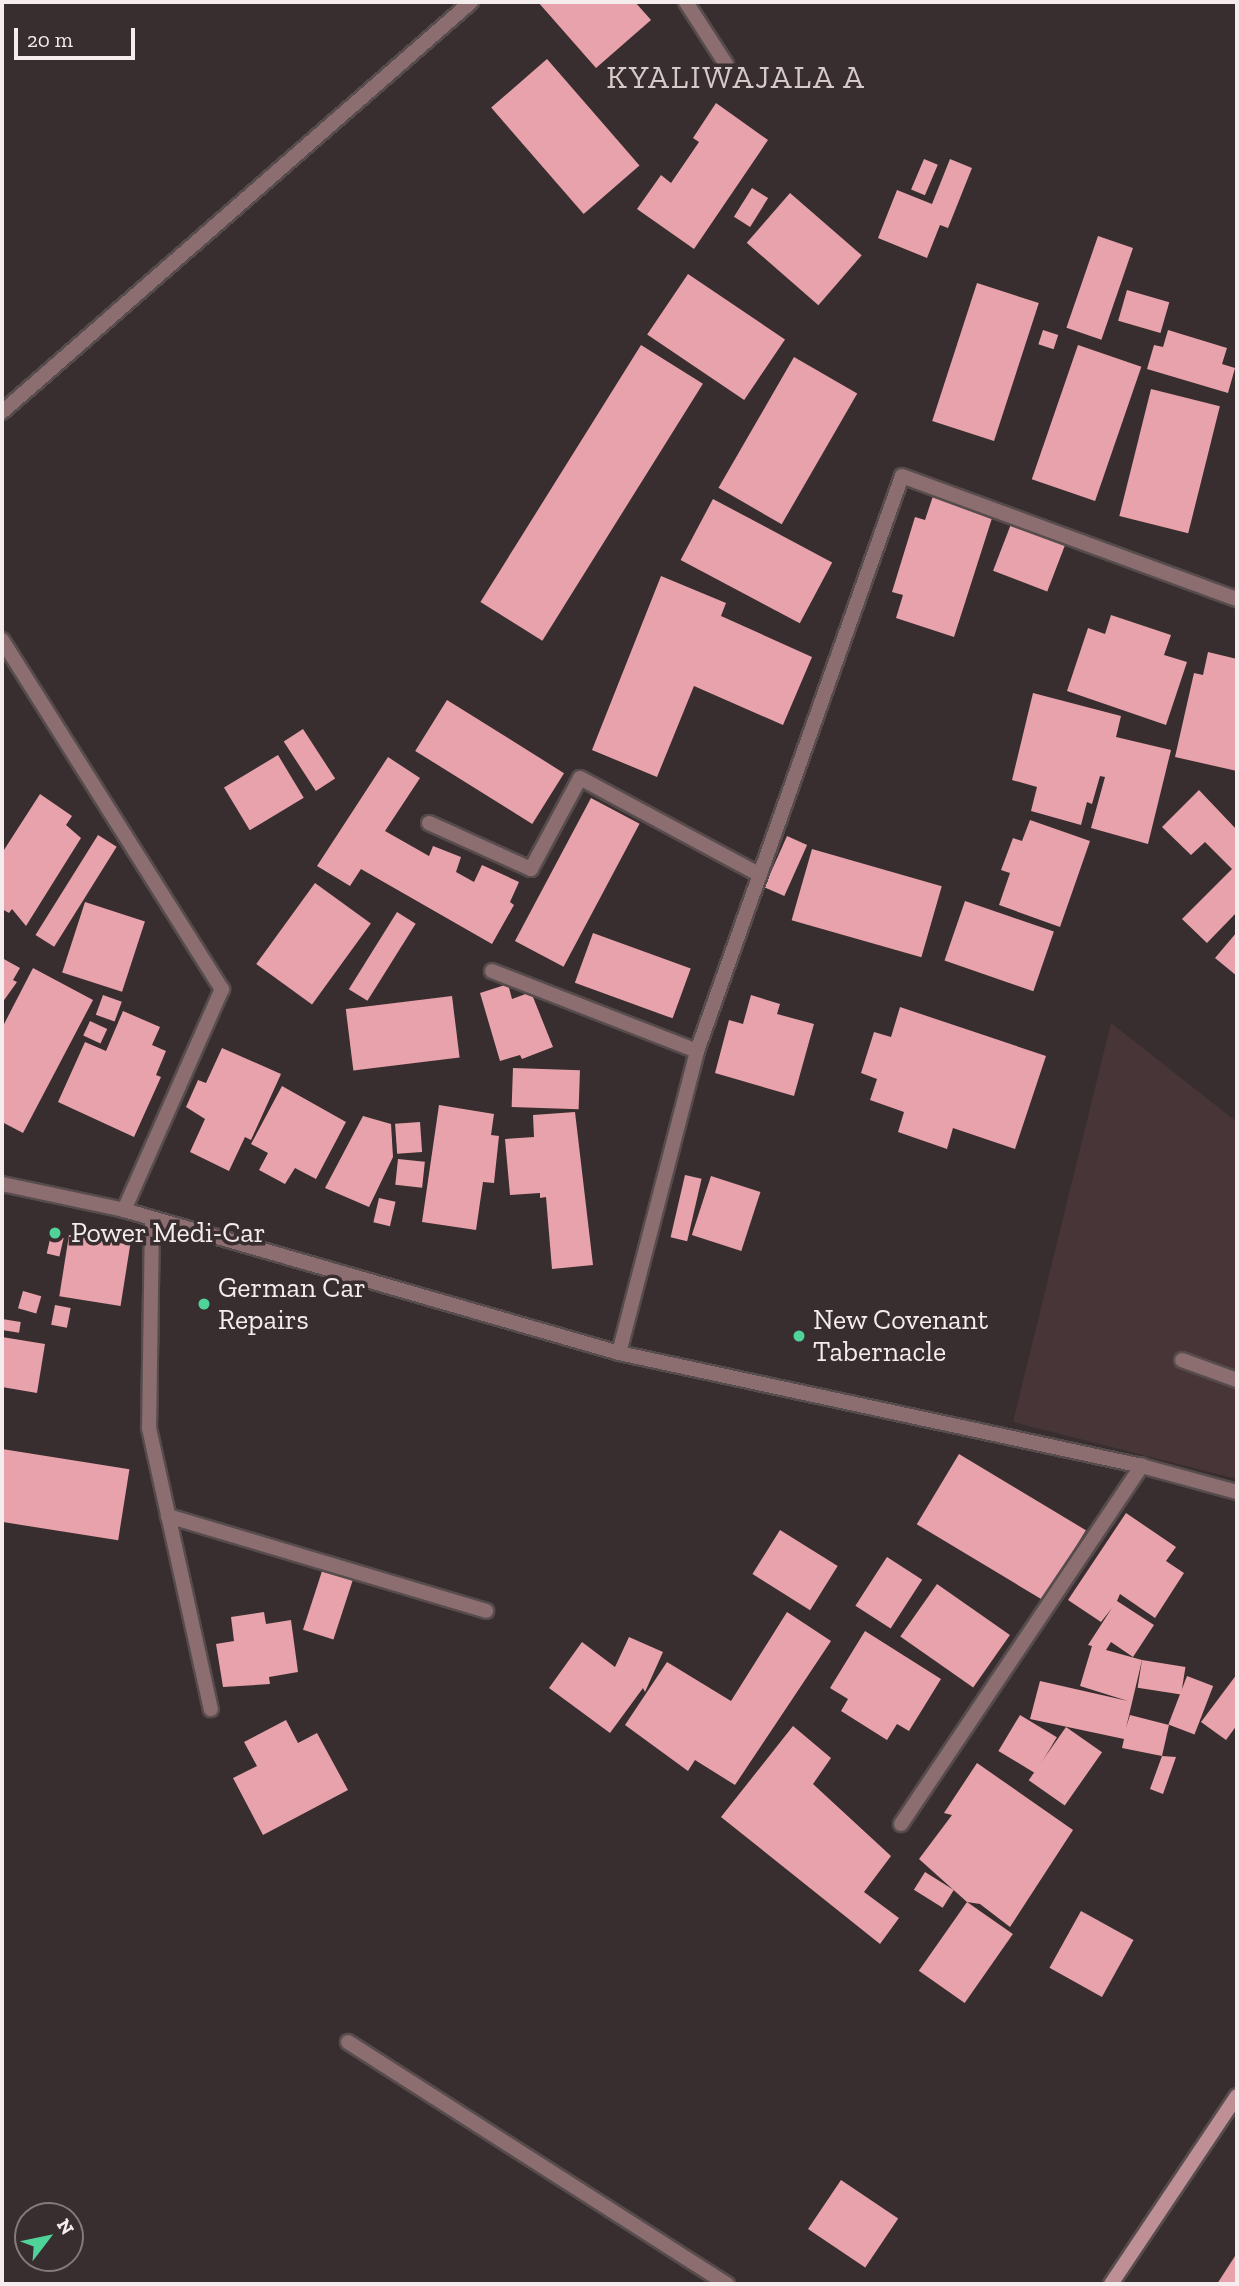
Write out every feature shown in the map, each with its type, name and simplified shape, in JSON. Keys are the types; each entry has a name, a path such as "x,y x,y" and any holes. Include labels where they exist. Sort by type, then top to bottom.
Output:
{"street":[{"path":"2,412 471,2"},
{"path":"686,2 726,64"},
{"path":"619,1353 698,1051 758,874 902,476 1237,599"},
{"path":"2,640 222,989 124,1210"},
{"path":"429,823 531,869 580,778 758,874"},
{"path":"492,971 698,1051"},
{"path":"2,1184 124,1210 619,1353 1142,1466 1237,1492"},
{"path":"152,1219 149,1429 211,1709"},
{"path":"1182,1360 1237,1380"},
{"path":"901,1824 1142,1466"},
{"path":"168,1516 486,1611"},
{"path":"348,2042 727,2284"},
{"path":"1111,2284 1237,2096"}],"shaded area":[{"path":"1111,1023 1237,1122 1237,1479 1013,1422"}],"building":[{"path":"538,2 635,2 651,20 596,68"},
{"path":"547,59 640,165 584,214 491,108"},
{"path":"716,103 768,140 694,249 637,209 661,175 671,183 699,142 693,138"},
{"path":"924,159 938,165 925,195 911,189"},
{"path":"950,159 972,168 948,228 940,225 927,258 878,238 897,190 932,204"},
{"path":"752,188 768,198 750,227 734,217"},
{"path":"790,193 862,255 818,305 747,243"},
{"path":"1098,236 1133,248 1101,340 1066,328"},
{"path":"688,274 785,339 744,400 647,335"},
{"path":"977,283 1039,303 994,441 932,421"},
{"path":"1127,290 1169,302 1160,333 1118,321"},
{"path":"1043,330 1058,335 1054,349 1038,344"},
{"path":"1168,330 1227,348 1222,364 1235,368 1228,393 1147,369 1154,345 1163,347"},
{"path":"641,345 703,384 542,641 480,602"},
{"path":"1078,345 1141,367 1095,501 1032,479"},
{"path":"794,357 857,394 782,524 718,488"},
{"path":"1151,389 1220,406 1188,533 1119,516"},
{"path":"933,496 993,515 954,637 896,618 903,595 892,592 915,517 925,520"},
{"path":"713,499 832,562 800,623 681,560"},
{"path":"1011,524 1065,545 1047,591 993,571"},
{"path":"661,576 726,603 721,616 812,657 783,725 694,686 657,777 592,750"},
{"path":"1111,615 1171,635 1164,655 1187,662 1166,725 1067,691 1088,628 1105,634"},
{"path":"1208,652 1237,659 1237,771 1175,757 1194,673 1203,675"},
{"path":"1033,693 1121,716 1116,737 1171,750 1148,844 1091,828 1105,777 1100,776 1092,804 1087,802 1081,825 1031,811 1037,787 1012,780"},
{"path":"447,700 564,773 532,824 415,751"},
{"path":"303,729 335,778 316,791 284,742"},
{"path":"278,755 304,798 250,830 224,787"},
{"path":"388,757 420,778 385,831 429,856 433,846 461,857 456,872 474,882 482,865 519,882 510,902 514,905 492,944 361,869 350,886 317,866"},
{"path":"1199,790 1237,830 1237,912 1207,943 1182,919 1232,869 1205,842 1191,855 1162,827"},
{"path":"40,794 72,816 66,825 81,838 26,926 12,909 9,913 2,909 2,853"},
{"path":"591,798 640,824 564,967 515,941"},
{"path":"1030,820 1090,841 1060,927 999,905 1010,873 1001,870 1013,838 1022,841"},
{"path":"98,835 117,847 54,947 35,935"},
{"path":"787,836 807,845 784,896 764,887"},
{"path":"812,849 942,886 921,957 792,920"},
{"path":"315,883 371,924 312,1004 256,964"},
{"path":"965,901 1054,932 1033,991 944,961"},
{"path":"85,902 145,921 122,992 62,972"},
{"path":"397,912 416,924 367,1001 349,989"},
{"path":"1237,932 1237,976 1215,958"},
{"path":"593,933 691,969 673,1018 575,983"},
{"path":"2,958 20,968 13,980 17,982 2,1003"},
{"path":"33,968 93,1000 23,1133 2,1122 2,1028"},
{"path":"508,984 512,999 531,992 553,1047 522,1059 520,1055 500,1061 480,993"},
{"path":"103,995 122,1002 115,1022 96,1015"},
{"path":"751,995 780,1004 777,1014 814,1024 794,1096 715,1073 729,1020 743,1024"},
{"path":"452,996 460,1058 353,1071 346,1009"},
{"path":"900,1007 1046,1056 1015,1149 953,1128 947,1149 898,1132 904,1112 870,1100 877,1079 861,1073 874,1032 891,1037"},
{"path":"123,1011 160,1027 152,1045 166,1051 156,1075 161,1077 134,1137 58,1102 85,1042 106,1051"},
{"path":"90,1021 107,1029 100,1044 83,1036"},
{"path":"222,1048 281,1074 251,1140 245,1137 229,1171 190,1152 205,1119 186,1107 198,1080 206,1083"},
{"path":"513,1068 580,1070 579,1109 512,1107"},
{"path":"282,1086 346,1122 316,1179 295,1168 285,1184 259,1170 268,1153 251,1144"},
{"path":"439,1105 494,1114 491,1135 499,1136 494,1183 483,1182 476,1230 422,1222"},
{"path":"575,1112 593,1265 552,1269 546,1197 540,1198 540,1193 510,1195 505,1139 534,1137 533,1115"},
{"path":"363,1116 391,1124 393,1157 369,1207 325,1188"},
{"path":"420,1122 422,1152 397,1154 395,1124"},
{"path":"398,1159 425,1162 422,1188 395,1185"},
{"path":"685,1175 702,1179 687,1241 671,1237"},
{"path":"711,1176 760,1192 741,1251 692,1235"},
{"path":"379,1198 396,1202 390,1226 373,1222"},
{"path":"51,1235 64,1238 59,1256 47,1254"},
{"path":"69,1235 130,1245 121,1306 59,1296"},
{"path":"23,1291 41,1296 36,1314 18,1308"},
{"path":"55,1305 71,1308 67,1328 51,1325"},
{"path":"2,1319 21,1322 19,1333 2,1330"},
{"path":"2,1337 45,1344 37,1393 2,1387"},
{"path":"2,1449 129,1469 118,1540 2,1522"},
{"path":"959,1454 1086,1530 1044,1601 917,1524"},
{"path":"1126,1513 1176,1547 1166,1561 1184,1573 1155,1618 1120,1594 1117,1601 1154,1625 1133,1657 1111,1642 1106,1650 1142,1660 1126,1728 1130,1715 1169,1725 1162,1756 1122,1748 1124,1739 1030,1719 1040,1681 1128,1701 1080,1686 1092,1646 1088,1645 1112,1608 1101,1622 1068,1600"},
{"path":"780,1530 838,1566 810,1610 752,1574"},
{"path":"887,1557 922,1580 891,1629 855,1606"},
{"path":"324,1565 354,1575 333,1640 303,1630"},
{"path":"937,1584 1010,1635 973,1687 900,1636"},
{"path":"264,1612 266,1624 291,1620 298,1672 269,1677 270,1684 223,1687 216,1644 234,1641 231,1617"},
{"path":"787,1612 831,1641 735,1785 695,1760 688,1771 625,1725 667,1662 731,1701"},
{"path":"865,1631 941,1679 909,1731 897,1724 887,1740 841,1711 848,1699 830,1688"},
{"path":"629,1637 663,1652 645,1692 643,1688 610,1733 549,1688 582,1642 615,1667"},
{"path":"1142,1660 1185,1667 1181,1695 1138,1688"},
{"path":"1237,1674 1237,1725 1226,1740 1201,1722"},
{"path":"1187,1676 1213,1686 1195,1735 1168,1725"},
{"path":"1020,1715 1057,1737 1035,1773 998,1751"},
{"path":"286,1720 298,1743 317,1733 348,1790 263,1835 233,1778 257,1766 244,1742"},
{"path":"793,1726 831,1758 813,1784 891,1856 864,1892 899,1918 880,1944 721,1817"},
{"path":"1066,1727 1102,1752 1065,1805 1029,1780"},
{"path":"1162,1756 1176,1757 1163,1794 1150,1789"},
{"path":"977,1763 1073,1830 1010,1927 980,1904 967,1902 919,1859 952,1815 944,1813"},
{"path":"925,1872 954,1890 943,1908 914,1890"},
{"path":"967,1902 1013,1934 965,2003 919,1971"},
{"path":"1081,1911 1133,1940 1102,1997 1049,1968"},
{"path":"841,2180 898,2219 865,2267 808,2229"},
{"path":"1237,2253 1237,2284 1217,2284"}],"place":[{"name":"Power Medi-Car","path":"55,1233"},
{"name":"German Car Repairs","path":"204,1304"},
{"name":"New Covenant Tabernacle","path":"799,1336"}],"district":[{"name":"KYALIWAJALA A","path":"736,77"}]}
